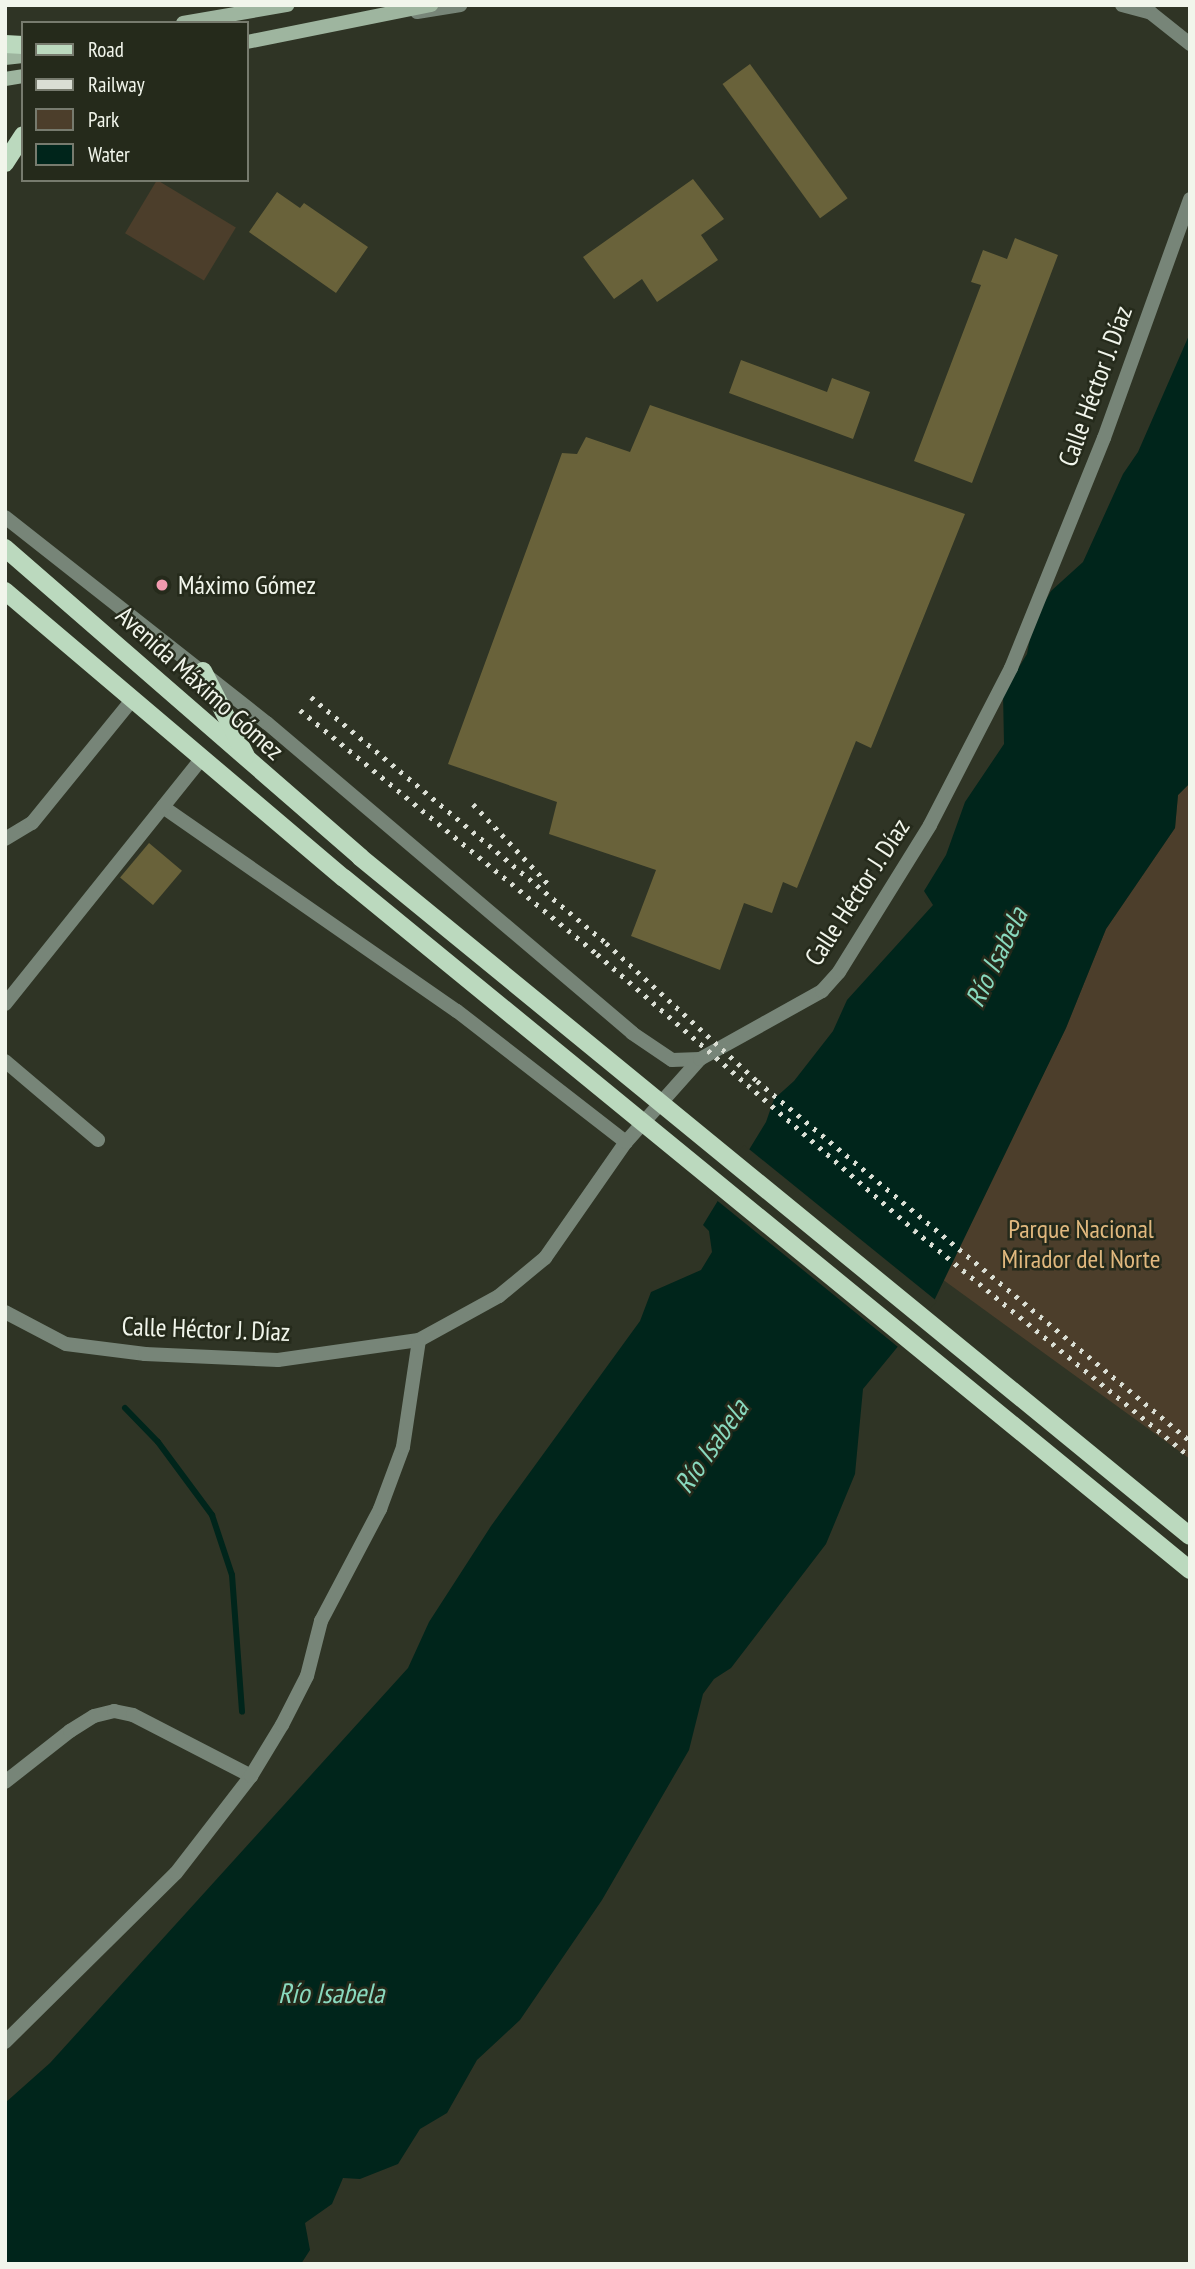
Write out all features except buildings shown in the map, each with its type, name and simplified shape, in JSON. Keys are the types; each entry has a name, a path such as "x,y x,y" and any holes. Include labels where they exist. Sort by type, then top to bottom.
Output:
{"main road":[{"path":"195,21 287,5"},
{"path":"248,42 395,16 431,5"},
{"path":"5,163 21,138"},
{"name":"Avenida Máximo Gómez","path":"5,548 251,765 360,857 1190,1536"},
{"name":"Avenida Máximo Gómez","path":"5,591 344,878 1190,1570"},
{"path":"203,671 251,765"}],"street":[{"path":"395,16 460,5"},
{"path":"1122,5 1151,13 1190,44"},
{"name":"Calle Héctor J. Díaz","path":"5,1312 66,1344 145,1354 278,1360 419,1340 499,1296 545,1258 626,1142 700,1059 822,990 839,972 930,825 1011,668 1104,438 1190,199"},
{"path":"5,517 203,671 632,1033 672,1060 700,1059"},
{"path":"5,839 32,823 132,700"},
{"path":"5,1004 201,759"},
{"path":"163,807 457,1011 626,1142"},
{"path":"5,1061 98,1140"},
{"path":"5,2042 176,1873 251,1776 307,1676 321,1621 380,1508 403,1447 419,1340"},
{"path":"5,1782 70,1731 94,1716 114,1711 133,1715 251,1776"}],"green space":[{"path":"156,182 160,182 236,227 204,281 125,233"},
{"name":"Parque Nacional Mirador del Norte","path":"1190,783 1190,1459 942,1279 1066,1028 1106,929 1175,828 1178,795"}],"water":[{"name":"Río Isabela","path":"1190,333 1190,783 1178,795 1175,828 1106,929 1066,1028 932,1305 863,1389 855,1474 826,1544 731,1668 714,1679 703,1694 689,1750 602,1900 520,2020 477,2060 447,2113 420,2129 398,2164 360,2179 343,2178 332,2204 305,2223 310,2250 301,2264 5,2264 5,2103 50,2063 408,1668 429,1622 491,1526 640,1321 651,1292 701,1270 712,1252 709,1231 703,1225 766,1122 774,1099 794,1081 833,1031 847,1000 933,905 924,891 946,855 965,802 1004,744 1003,693 1027,654 1033,623 1051,591 1083,562 1123,474 1138,452"}],"pier":[{"path":"744,1145 937,1301 899,1348 706,1192"}],"waterway":[{"path":"125,1408 158,1442 212,1515 232,1575 242,1712"}],"railway":[{"path":"311,697 606,943 757,1081 1190,1441"},
{"path":"300,710 597,954 914,1230 1190,1457"},
{"path":"473,804 552,888"}],"place":[{"name":"Máximo Gómez","path":"162,585"}]}
